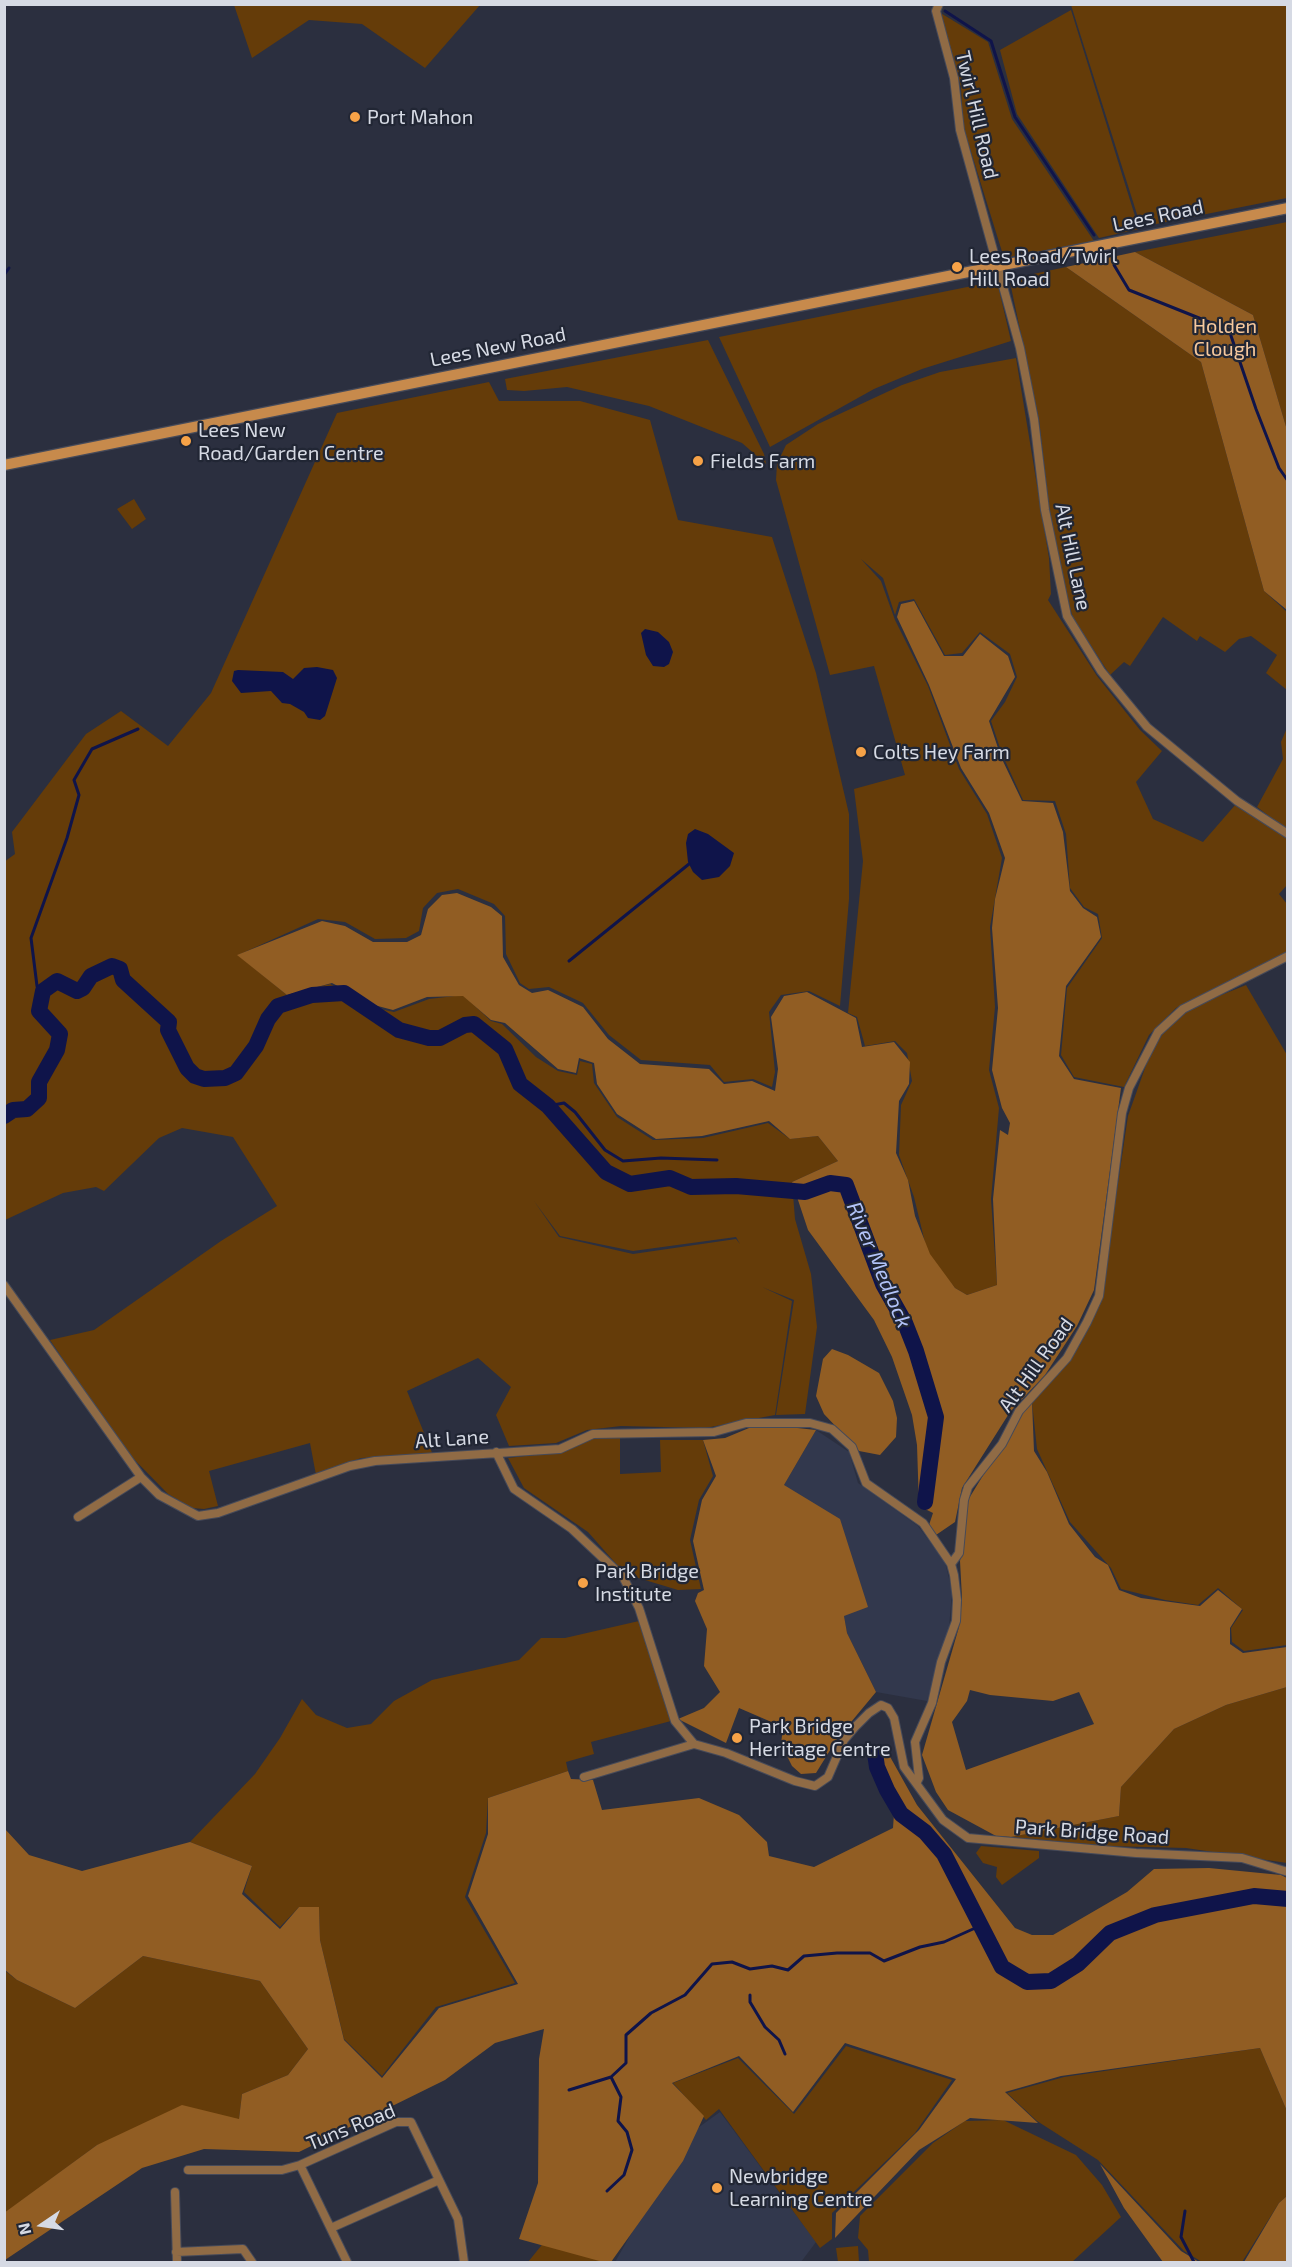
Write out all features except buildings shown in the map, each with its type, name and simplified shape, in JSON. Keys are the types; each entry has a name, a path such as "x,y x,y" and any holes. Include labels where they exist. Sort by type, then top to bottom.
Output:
{"main road":[{"name":"Lees Road","path":"1000,268 1287,208"},
{"name":"Lees New Road","path":"4,465 635,338 1000,268"}],"street":[{"name":"Twirl Hill Road","path":"939,4 936,11 954,78 960,130 1000,268"},
{"name":"Alt Hill Lane","path":"1000,268 1027,380 1045,510 1067,616 1101,671 1147,727 1237,801 1287,834"},
{"name":"Alt Hill Road","path":"917,1782 915,1742 932,1703 941,1662 956,1621 957,1600 951,1564 959,1553 964,1500 968,1486 1002,1444 1019,1411 1067,1358 1088,1322 1099,1296 1122,1113 1129,1088 1158,1032 1183,1009 1287,956"},
{"name":"Alt Lane","path":"4,1285 141,1477 159,1495 198,1516 207,1516 350,1466 375,1461 560,1449 593,1434 714,1432 746,1423 821,1424 832,1429 852,1447 866,1483 923,1523 951,1564"},
{"path":"496,1452 514,1489 572,1529 623,1577 639,1608 675,1721 694,1744 584,1777"},
{"path":"78,1516 141,1477"},
{"name":"Park Bridge Road","path":"694,1744 726,1753 795,1781 815,1786 828,1777 844,1740 868,1713 881,1706 888,1708 894,1718 902,1760 943,1820 968,1838 1136,1853 1242,1858 1287,1872"},
{"name":"Tuns Road","path":"188,2170 282,2170 300,2165 404,2121 411,2122 416,2128 458,2219 464,2262"},
{"path":"300,2165 347,2262"},
{"path":"331,2228 439,2180"},
{"path":"175,2192 177,2262"},
{"path":"176,2252 243,2249 252,2262"}],"shaded area":[{"path":"234,4 480,5 425,68 362,24 309,20 252,58"},
{"path":"1071,5 1287,5 1287,198 1141,227"},
{"path":"1071,10 1139,229 1099,238 1017,114 1000,50"},
{"path":"939,12 988,42 1012,119 1094,241 1004,258 963,126 961,87"},
{"path":"1287,222 1287,430 1253,315 1135,252"},
{"path":"1066,267 1201,362 1264,591 1287,612 1287,690 1266,673 1277,655 1251,636 1239,639 1225,652 1200,636 1197,641 1163,617 1130,666 1124,662 1110,675 1073,618 1063,582 1049,506 1039,420 1010,282 1010,279"},
{"path":"997,281 1011,341 922,369 874,389 770,447 719,337"},
{"path":"708,340 764,454 766,464 742,443 649,406 567,387 524,391 507,390 505,379"},
{"path":"1016,358 1049,558 1051,594 1048,600 1097,676 1140,730 1162,751 1136,782 1153,819 1203,842 1236,804 1287,839 1287,885 1279,894 1287,904 1287,955 1176,1008 1149,1035 1124,1087 1074,1077 1061,1055 1067,988 1102,938 1098,914 1084,907 1070,888 1066,834 1055,801 1023,800 1002,754 991,721 1005,702 1017,677 1010,654 980,632 962,653 945,655 914,599 899,602 895,615 883,578 861,559 881,581 895,620 928,686 959,769 987,814 1002,858 990,927 995,1007 989,1070 999,1108 991,1199 997,1285 967,1295 955,1288 928,1255 914,1197 899,1155 901,1105 912,1081 907,1053 895,1041 865,1046 857,1017 848,1013 863,861 854,789 905,775 874,666 830,675 776,480 777,464 786,445 818,424 902,385 940,372"},
{"path":"489,382 499,401 580,401 650,420 678,520 772,537 816,673 849,814 849,899 840,1006 809,991 781,995 769,1012 775,1072 772,1087 753,1079 724,1082 710,1065 641,1060 609,1035 583,1003 549,987 529,989 520,983 506,954 505,916 494,904 458,889 437,893 423,908 419,931 406,938 375,939 345,922 318,919 238,955 287,995 330,984 375,1008 394,1012 429,999 463,995 491,1021 502,1024 536,1057 558,1071 577,1075 580,1061 592,1064 594,1083 617,1117 653,1140 703,1138 768,1123 790,1139 818,1136 838,1161 792,1182 795,1219 811,1274 817,1327 805,1414 776,1415 794,1300 762,1287 792,1301 775,1415 705,1428 621,1426 587,1430 556,1443 509,1446 496,1415 511,1387 478,1358 407,1391 433,1455 361,1458 316,1475 310,1443 209,1471 218,1506 204,1509 192,1508 168,1494 123,1448 50,1340 94,1330 221,1241 277,1206 233,1137 182,1128 159,1138 104,1191 96,1187 63,1193 5,1220 4,862 15,854 12,832 86,734 121,711 168,746 211,693 337,413","holes":["534,1201 560,1236 633,1251 736,1237 740,1244 736,1239 633,1254 559,1237"]},
{"path":"134,499 146,519 132,529 117,509"},
{"path":"645,629 658,632 669,642 673,652 669,664 664,667 653,666 646,655 641,633"},
{"path":"317,667 333,670 337,678 325,716 320,720 308,718 304,712 290,704 282,703 271,691 241,693 232,681 234,671 238,670 283,672 293,679 304,668"},
{"path":"1287,728 1287,830 1257,807 1283,759 1281,742"},
{"path":"695,829 708,834 734,853 730,866 719,877 702,880 693,872 688,862 686,843 688,834"},
{"path":"1246,985 1287,1055 1287,1645 1244,1651 1232,1642 1231,1628 1243,1610 1218,1588 1198,1605 1165,1600 1121,1589 1111,1568 1070,1522 1037,1449 1032,1402 1080,1345 1100,1304 1128,1116 1150,1054 1165,1030 1187,1009"},
{"path":"816,1430 849,1452 858,1483 918,1526 945,1562 952,1591 949,1628 927,1701 876,1692 847,1633 844,1616 784,1485"},
{"path":"595,1436 620,1438 620,1474 661,1472 660,1440 703,1440 713,1476 699,1500 690,1540 701,1589 678,1590 625,1574 588,1532 524,1488 508,1458 560,1452"},
{"path":"639,1621 671,1721 591,1742 594,1754 566,1762 568,1771 488,1798 486,1833 465,1897 515,1983 436,2007 382,2076 344,2039 320,1940 319,1907 299,1907 280,1927 244,1892 252,1866 190,1842 255,1774 280,1738 302,1699 316,1715 347,1728 371,1724 394,1701 432,1680 519,1660 541,1638 565,1638"},
{"path":"1287,1687 1287,1863 1186,1848 1108,1846 1011,1837 1119,1816 1121,1787 1174,1729 1226,1705"},
{"path":"981,1846 1039,1851 1039,1858 1002,1885 996,1877 997,1867 983,1863 976,1853"},
{"path":"143,1956 260,1981 308,2049 288,2075 242,2094 239,2119 97,2145 5,2213 4,1970 17,1980 75,2008"},
{"path":"846,2046 952,2080 915,2133 832,2213 832,2239 820,2248 719,2109 706,2120 673,2083 738,2058 794,2114"},
{"path":"1260,2048 1287,2111 1287,2196 1279,2203 1242,2262 1202,2262 1184,2251 1098,2160 1037,2121 1007,2093 1064,2077"},
{"name":"Newbridge Learning Centre","path":"720,2112 816,2242 801,2262 615,2262 688,2135"},
{"path":"1003,2120 1076,2155 1102,2185 1121,2217 1072,2262 869,2262 868,2250 858,2238 860,2216 933,2143 965,2121"},
{"path":"562,2220 614,2262 528,2262"},
{"path":"858,2246 859,2262 838,2262 836,2248"}],"green space":[{"name":"Holden Clough","path":"1135,252 1253,315 1287,430 1287,610 1264,591 1201,362 1066,267"},
{"path":"914,601 944,656 963,656 980,634 1008,656 1015,677 989,721 1001,757 1022,801 1053,803 1063,832 1070,891 1083,908 1097,917 1101,937 1066,986 1059,1056 1074,1079 1121,1088 1094,1290 1077,1326 1045,1375 1010,1412 962,1488 955,1522 936,1535 929,1525 933,1513 919,1506 917,1445 912,1415 892,1357 874,1320 808,1230 792,1182 838,1161 818,1136 790,1139 769,1121 702,1136 656,1139 617,1114 597,1084 594,1063 579,1058 576,1073 558,1069 505,1023 491,1020 463,996 427,997 393,1010 374,1005 332,983 287,995 237,955 322,921 345,926 373,942 407,942 421,935 428,909 442,895 457,893 491,907 502,916 503,957 519,985 532,993 548,990 583,1007 608,1039 640,1064 709,1069 724,1084 752,1081 775,1091 778,1069 771,1017 784,996 807,992 856,1018 862,1047 894,1042 910,1062 909,1084 899,1101 896,1153 908,1180 915,1216 930,1254 955,1288 967,1295 997,1285 993,1199 1000,1130 1008,1135 1010,1123 1002,1108 992,1070 998,1008 992,928 995,899 1005,858 989,813 961,768 929,685 897,617 901,604"},
{"path":"832,1349 848,1355 879,1373 893,1401 897,1418 896,1437 880,1455 859,1451 824,1414 816,1396 823,1359"},
{"path":"1032,1402 1034,1451 1047,1472 1069,1524 1095,1557 1108,1565 1119,1590 1141,1598 1200,1606 1218,1590 1242,1609 1230,1628 1230,1644 1243,1653 1287,1647 1287,1687 1226,1705 1174,1729 1121,1787 1119,1816 1011,1837 996,1836 948,1810 936,1792 922,1755 959,1627 962,1598 960,1561 968,1500 1020,1415","holes":["970,1690 990,1695 1053,1701 1079,1692 1094,1724 966,1770 952,1722 967,1701"]},
{"path":"779,1426 816,1430 784,1485 840,1519 868,1607 844,1616 847,1633 876,1692 837,1739 816,1773 801,1774 792,1766 781,1744 783,1727 739,1708 726,1743 678,1719 704,1708 720,1692 704,1666 707,1629 695,1601 698,1593 704,1590 693,1541 702,1500 716,1476 703,1440 725,1438 749,1428"},
{"path":"869,1749 888,1753 917,1805 1015,1928 1032,1935 1053,1935 1127,1892 1154,1869 1209,1868 1281,1875 1287,1878 1287,2111 1260,2048 1061,2076 1005,2092 1038,2123 970,2118 919,2150 835,2238 836,2213 919,2130 956,2079 845,2043 793,2112 739,2056 672,2083 704,2116 683,2161 611,2262 603,2262 519,2239 538,2183 539,2059 544,2029 495,2043 445,2080 299,2152 204,2149 142,2168 5,2260 4,2213 97,2145 182,2105 239,2119 242,2094 288,2075 308,2049 260,1981 143,1956 75,2008 17,1980 5,1970 5,1829 29,1855 82,1871 190,1842 252,1866 242,1894 280,1929 299,1907 319,1907 320,1940 344,2040 382,2078 439,2008 518,1984 468,1896 488,1834 488,1798 568,1771 571,1779 593,1780 602,1810 699,1798 739,1815 767,1842 769,1856 814,1867 893,1828 895,1799"},
{"path":"1100,2164 1181,2251 1199,2262 1163,2262 1124,2208"},
{"path":"1287,2196 1287,2262 1244,2262 1279,2203"}],"waterway":[{"path":"945,11 991,41 1015,117 1094,235"},
{"path":"1114,265 1129,290 1229,330 1279,468 1288,481"},
{"path":"4,275 9,268"},
{"path":"43,991 37,986 31,938 67,838 79,795 74,780 92,749 138,729"},
{"path":"569,961 689,864"},
{"name":"River Medlock","path":"4,1116 13,1110 27,1109 39,1098 39,1082 57,1050 60,1034 39,1011 43,991 57,981 77,991 83,988 91,976 112,966 120,969 123,980 169,1022 168,1030 187,1068 195,1076 204,1079 225,1078 236,1073 256,1046 268,1019 278,1006 312,995 344,993 399,1030 429,1038 440,1038 465,1025 474,1024 505,1049 520,1084 548,1106 606,1172 630,1184 670,1178 691,1187 736,1186 805,1192 830,1183 846,1185 883,1284 905,1323 916,1351 936,1417 925,1502"},
{"path":"548,1106 564,1103 575,1112 605,1150 623,1161 661,1158 717,1160"},
{"name":"River Medlock","path":"875,1753 877,1767 901,1814 925,1832 944,1854 1002,1967 1027,1982 1051,1981 1078,1964 1110,1933 1155,1915 1254,1896 1288,1899"},
{"path":"607,2191 624,2175 632,2150 627,2132 618,2121 621,2097 611,2077 626,2063 626,2035 651,2013 685,1995 712,1964 732,1962 750,1969 772,1966 788,1970 804,1956 837,1953 870,1953 884,1961 920,1947 944,1942 982,1925"},
{"path":"750,1995 750,2002 765,2027 779,2040 785,2054"},
{"path":"569,2090 611,2077"},
{"path":"1185,2211 1181,2237 1194,2262"}],"place":[{"name":"Port Mahon","path":"355,117"},
{"name":"Lees Road/Twirl Hill Road","path":"957,267"},
{"name":"Lees New Road/Garden Centre","path":"186,441"},
{"name":"Fields Farm","path":"698,461"},
{"name":"Colts Hey Farm","path":"861,752"},
{"name":"Park Bridge Institute","path":"583,1583"},
{"name":"Park Bridge Heritage Centre","path":"737,1738"},
{"name":"Newbridge Learning Centre","path":"717,2188"}]}
